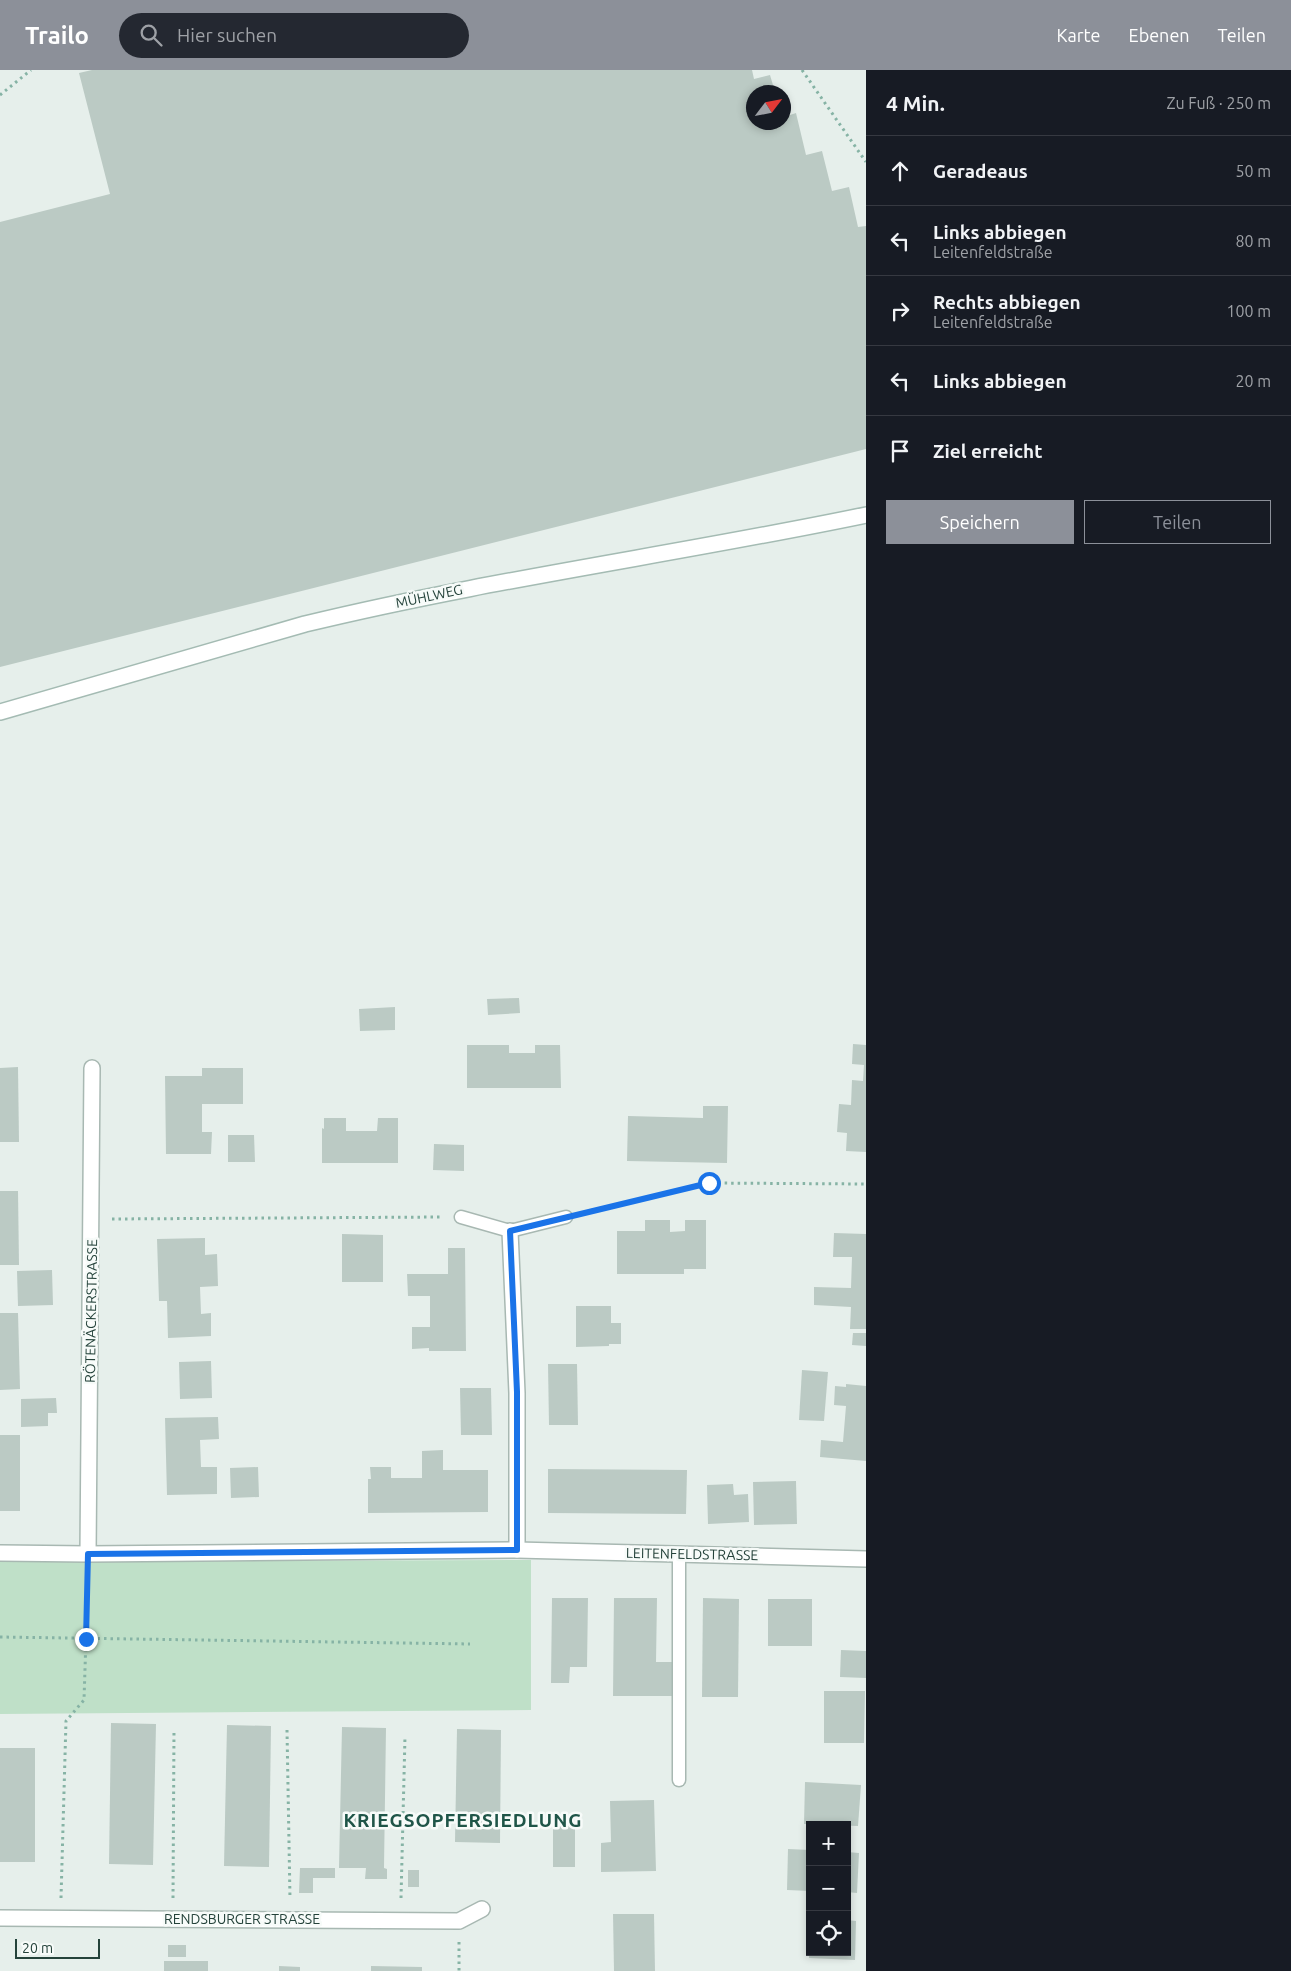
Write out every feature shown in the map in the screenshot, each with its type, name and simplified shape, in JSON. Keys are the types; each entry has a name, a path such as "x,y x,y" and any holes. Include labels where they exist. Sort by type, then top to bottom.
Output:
{"street":[{"name":"MÜHLWEG","path":"0,712 305,624 362,610 430,595 866,515"},
{"name":"RÖTENÄCKERSTRASSE","path":"88,1554 92,1068"},
{"path":"510,1231 517,1392 517,1550"},
{"name":"LEITENFELDSTRASSE","path":"0,1553 88,1554 517,1550 866,1559"},
{"name":"RENDSBURGER STRASSE","path":"0,1918 459,1921 482,1909"}],"lane":[{"path":"461,1217 510,1231 566,1217"},
{"path":"679,1554 679,1780"}],"path":[{"path":"0,95 31,70"},
{"path":"802,70 866,162"},
{"path":"566,1217 709,1183 866,1184"},
{"path":"92,1218 461,1217"},
{"path":"60,1918 66,1721 84,1700 88,1554"},
{"path":"0,1638 470,1644"},
{"path":"173,1919 174,1729"},
{"path":"287,1730 290,1920"},
{"path":"400,1920 405,1736"},
{"path":"459,1921 459,1971"}],"green space":[{"path":"531,1560 531,1710 0,1714 0,1562"}],"building":[{"path":"92,70 752,70 754,79 770,75 773,85 746,85 746,130 791,130 791,115 796,113 806,155 822,151 832,191 849,187 858,227 866,226 866,449 0,667 0,222 110,194 79,73"},
{"path":"519,998 520,1013 488,1015 487,999"},
{"path":"395,1007 395,1030 360,1031 359,1009"},
{"path":"853,1044 866,1045 866,1152 846,1151 847,1133 837,1132 839,1104 851,1105 852,1080 863,1081 864,1065 852,1064"},
{"path":"467,1045 509,1045 509,1053 535,1053 535,1045 560,1045 561,1088 467,1088"},
{"path":"18,1067 19,1142 0,1142 0,1068"},
{"path":"202,1068 243,1068 243,1104 202,1104 202,1132 212,1132 211,1154 166,1154 165,1076 202,1076"},
{"path":"703,1106 728,1106 727,1163 627,1161 628,1116 703,1118"},
{"path":"324,1118 346,1118 346,1131 377,1131 378,1118 398,1118 398,1163 322,1163 322,1128 324,1129"},
{"path":"228,1135 254,1135 255,1162 228,1162"},
{"path":"434,1144 464,1145 464,1171 433,1170"},
{"path":"0,1191 18,1191 19,1265 0,1265"},
{"path":"645,1220 670,1220 670,1232 685,1231 685,1220 706,1220 706,1269 684,1269 684,1274 617,1274 617,1231 645,1231"},
{"path":"834,1233 866,1234 866,1329 850,1329 851,1307 814,1305 814,1287 851,1288 852,1257 833,1257"},
{"path":"342,1234 383,1235 383,1282 342,1282"},
{"path":"205,1238 205,1255 217,1254 218,1286 200,1287 201,1314 211,1313 211,1336 168,1338 167,1301 159,1301 157,1239"},
{"path":"448,1248 465,1248 466,1351 429,1351 429,1348 412,1349 412,1327 430,1327 430,1296 408,1296 407,1274 448,1274"},
{"path":"52,1270 53,1305 18,1306 17,1271"},
{"path":"576,1306 611,1306 611,1323 621,1323 621,1344 576,1347"},
{"path":"0,1313 18,1313 20,1389 0,1390"},
{"path":"853,1333 866,1333 866,1346 852,1345"},
{"path":"211,1361 212,1398 180,1399 179,1362"},
{"path":"548,1364 577,1364 578,1425 549,1425"},
{"path":"802,1370 828,1372 824,1421 799,1420"},
{"path":"846,1384 866,1386 866,1461 820,1457 821,1440 843,1442 846,1406 834,1405 835,1386 846,1387"},
{"path":"460,1388 491,1388 492,1435 461,1435"},
{"path":"56,1398 57,1413 48,1413 48,1426 21,1427 21,1399"},
{"path":"218,1417 219,1439 200,1440 201,1467 217,1467 217,1494 167,1495 165,1418"},
{"path":"0,1435 20,1435 20,1511 0,1511"},
{"path":"443,1450 443,1470 488,1470 488,1512 368,1513 368,1479 371,1479 370,1467 391,1467 391,1478 422,1478 422,1451"},
{"path":"258,1467 259,1497 231,1498 230,1468"},
{"path":"548,1469 687,1470 686,1514 548,1513"},
{"path":"796,1481 797,1524 754,1525 753,1482"},
{"path":"733,1484 734,1495 748,1494 749,1522 708,1524 707,1485"},
{"path":"552,1598 588,1598 587,1667 570,1667 569,1683 551,1683"},
{"path":"614,1598 657,1598 656,1662 673,1662 673,1696 613,1696"},
{"path":"703,1598 739,1599 738,1697 702,1697"},
{"path":"768,1599 812,1599 812,1646 768,1646"},
{"path":"841,1650 866,1651 866,1678 840,1677"},
{"path":"824,1691 865,1691 864,1743 824,1743"},
{"path":"111,1723 156,1724 153,1865 109,1864"},
{"path":"227,1725 271,1726 269,1867 224,1866"},
{"path":"342,1727 386,1728 384,1868 387,1869 387,1879 365,1879 366,1868 339,1868"},
{"path":"457,1729 501,1730 500,1843 455,1842"},
{"path":"0,1748 35,1748 35,1862 0,1862"},
{"path":"805,1782 861,1785 858,1826 851,1826 851,1821 806,1821 806,1824 804,1824"},
{"path":"654,1800 656,1871 601,1872 601,1843 611,1842 610,1801"},
{"path":"553,1821 575,1822 575,1867 553,1867"},
{"path":"788,1849 806,1850 806,1891 787,1890"},
{"path":"851,1852 859,1853 857,1893 851,1892"},
{"path":"300,1868 335,1868 335,1878 313,1878 313,1893 299,1893"},
{"path":"408,1870 419,1870 419,1887 408,1887"},
{"path":"613,1914 654,1914 655,1971 614,1971"},
{"path":"851,1920 856,1921 855,1960 809,1958 809,1956 851,1956"},
{"path":"168,1945 186,1945 186,1957 168,1957"},
{"path":"164,1961 208,1961 208,1971 164,1971"},
{"path":"279,1966 300,1967 300,1971 279,1971"},
{"path":"371,1966 422,1967 422,1971 371,1971"}],"district":[{"name":"KRIEGSOPFERSIEDLUNG","path":"463,1820"}],"route":[{"path":"86,1639 88,1554 517,1550 517,1392 510,1231 709,1183"}]}
